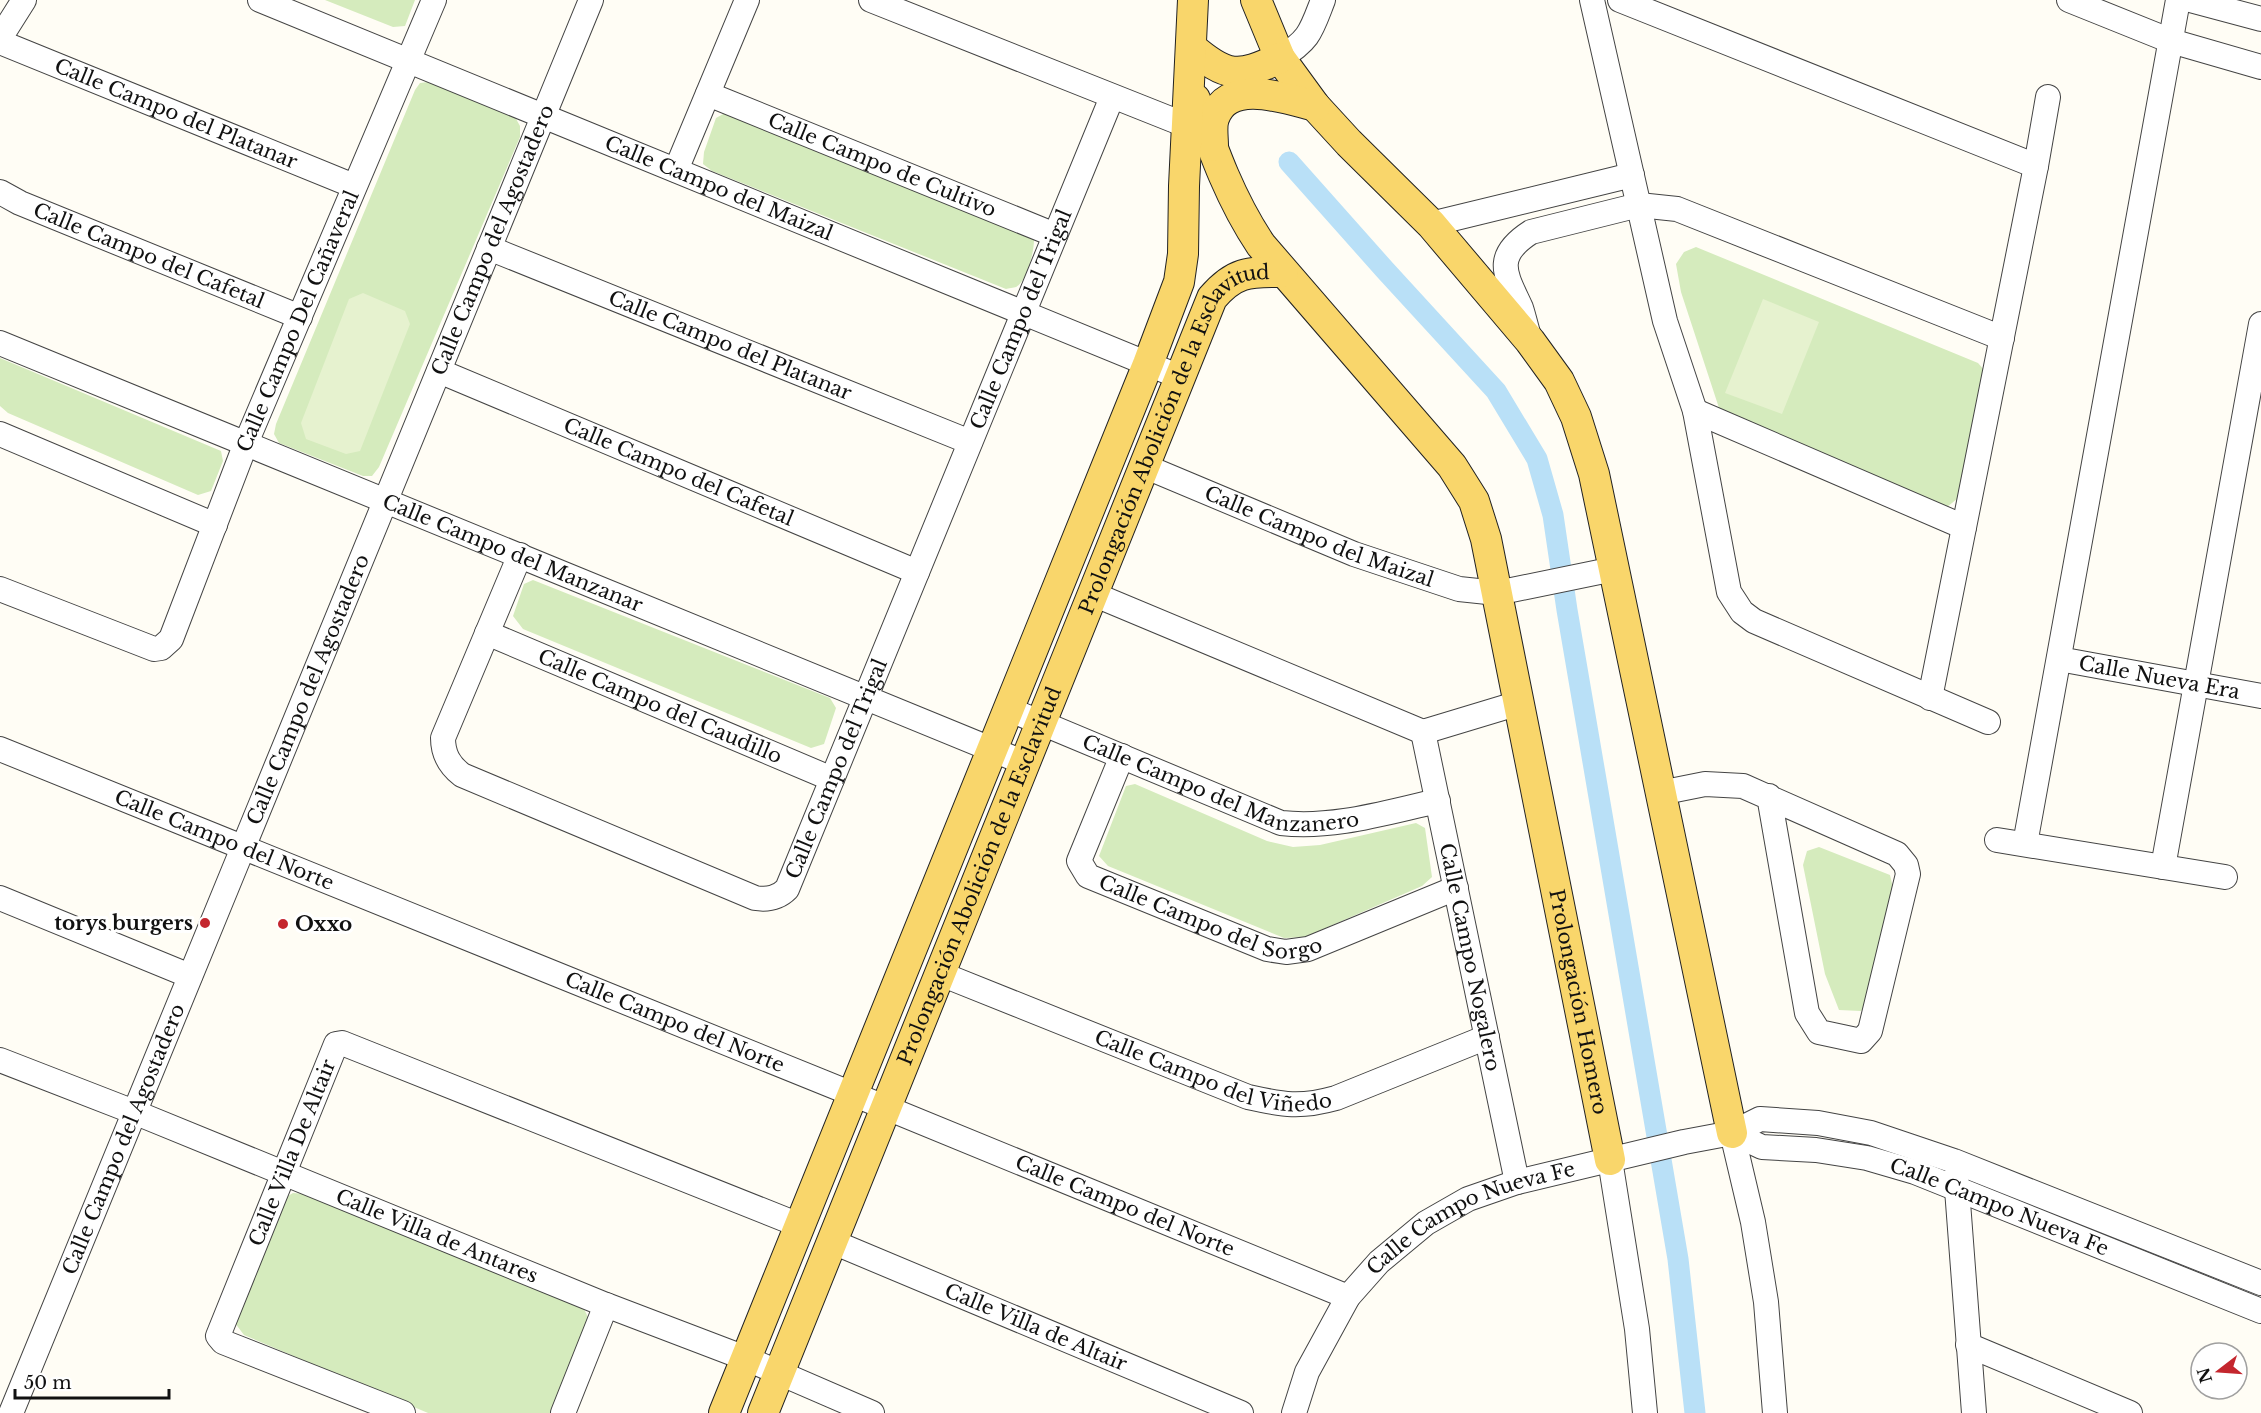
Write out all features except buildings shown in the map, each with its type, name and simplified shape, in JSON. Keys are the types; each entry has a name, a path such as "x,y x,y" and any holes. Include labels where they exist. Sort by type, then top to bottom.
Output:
{"main road":[{"name":"Prolongación Abolición de la Esclavitud","path":"724,1413 1148,364 1179,282 1183,254 1193,0"},
{"path":"1256,0 1280,58 1315,106 1431,224 1530,341 1559,381 1576,417 1594,474 1600,572 1628,635 1732,1133"},
{"path":"1191,47 1209,62 1227,71 1241,73 1280,58"},
{"path":"1190,85 1213,151 1243,218 1283,272"},
{"path":"1213,151 1213,119 1228,100 1244,93 1265,94 1315,106"},
{"name":"Prolongación Abolición de la Esclavitud","path":"764,1413 1212,298 1225,283 1240,275 1283,272 1452,466 1474,501 1486,539 1497,593"},
{"name":"Prolongación Homero","path":"1497,593 1610,1160"}],"street":[{"path":"0,40 24,0"},
{"name":"Calle Campo del Maizal","path":"260,0 1180,377"},
{"name":"Calle Campo Del Cañaveral","path":"0,589 154,649 166,645 171,639 246,443 434,0"},
{"name":"Calle Campo del Agostadero","path":"11,1413 591,0"},
{"path":"675,170 747,0"},
{"path":"871,0 1188,126"},
{"path":"1280,58 1299,47 1309,35 1323,0"},
{"path":"1592,0 1665,321 1695,411 1730,592 1742,612 1754,621 1988,722"},
{"path":"1620,0 2036,166"},
{"path":"2069,0 2171,41 2261,68"},
{"path":"2025,844 2178,0"},
{"path":"2190,0 2261,19"},
{"name":"Calle Campo del Platanar","path":"0,40 354,186"},
{"name":"Calle Campo de Cultivo","path":"708,94 1055,235"},
{"name":"Calle Campo del Trigal","path":"520,555 443,738 443,748 447,759 462,774 762,899 781,895 788,889 1112,97"},
{"path":"1930,698 2048,97"},
{"path":"1431,224 1632,175"},
{"name":"Calle Campo del Cafetal","path":"0,192 300,317"},
{"path":"1530,341 1522,311 1506,278 1506,264 1517,241 1531,232 1639,205 1677,209 2002,338"},
{"name":"Calle Campo del Platanar","path":"489,248 970,442"},
{"path":"2163,867 2261,324"},
{"name":"Calle Campo del Manzanar","path":"0,343 1025,763"},
{"name":"Calle Campo del Cafetal","path":"439,370 917,572"},
{"path":"1695,411 1964,527"},
{"path":"0,434 215,525"},
{"name":"Calle Campo del Maizal","path":"1144,466 1354,554 1459,589 1497,593"},
{"path":"1497,593 1600,572"},
{"path":"1093,594 1423,732 1519,703"},
{"name":"Calle Campo del Caudillo","path":"487,633 832,779"},
{"name":"Calle Nueva Era","path":"2059,659 2261,696"},
{"name":"Calle Campo del Manzanero","path":"1008,709 1281,823 1306,826 1333,823 1438,801"},
{"name":"Calle Campo Nogalero","path":"1423,732 1517,1182"},
{"name":"Calle Campo del Norte","path":"0,749 1348,1297"},
{"name":"Calle Campo del Sorgo","path":"1122,756 1079,861 1084,871 1088,876 1266,949 1286,952 1308,948 1456,888"},
{"path":"1660,793 1706,784 1743,786 1769,796 1897,854 1906,865 1908,874 1870,1031 1861,1041 1819,1032 1808,1013 1769,796"},
{"path":"1996,840 2225,877"},
{"path":"0,898 190,976"},
{"name":"Calle Campo del Viñedo","path":"940,974 1248,1097 1285,1105 1311,1105 1336,1098 1487,1037"},
{"name":"Calle Villa De Altair","path":"404,1413 223,1342 218,1336 333,1047 342,1042 799,1225"},
{"name":"Calle Villa de Antares","path":"0,1060 134,1112 606,1305 745,1358 861,1411"},
{"name":"Calle Campo Nueva Fe","path":"1294,1413 1307,1372 1348,1297 1379,1262 1426,1224 1468,1199 1517,1182 1684,1142 1732,1133 1760,1119 1818,1123 1871,1133 1954,1161 2261,1283"},
{"path":"1732,1133 1753,1222 1761,1268 1775,1413"},
{"name":"Calle Campo Nueva Fe","path":"1732,1133 1762,1147 1816,1150 1867,1158 1915,1172 2261,1311"},
{"name":"Prolongación Homero","path":"1610,1160 1637,1329 1645,1413"},
{"path":"1954,1161 1974,1413"},
{"name":"Calle Villa de Altair","path":"833,1242 1241,1413"},
{"path":"563,1413 606,1305"},
{"path":"1968,1345 2130,1413"}],"green space":[{"path":"325,0 415,0 405,26 393,27"},
{"path":"428,82 515,117 520,126 520,137 379,467 372,476 363,476 279,443 274,434 276,424 415,90 420,83"},
{"path":"725,113 1021,232 1034,240 1027,273 1020,284 1006,289 712,171 703,164 704,152 716,118"},
{"path":"1696,247 1978,363 1986,372 1957,499 1947,507 1719,408 1681,292 1676,264 1684,252"},
{"path":"363,293 405,311 410,324 360,451 346,454 306,439 301,423 349,299"},
{"path":"1763,299 1819,322 1782,414 1725,393"},
{"path":"0,358 221,451 223,461 211,491 198,495 8,413 0,406"},
{"path":"533,580 830,698 836,708 824,744 811,748 523,629 513,616 524,584"},
{"path":"1135,784 1267,841 1293,847 1320,845 1416,823 1425,828 1432,877 1422,886 1305,937 1284,938 1108,866 1099,856 1126,786"},
{"path":"1819,847 1890,875 1893,888 1869,1001 1861,1011 1839,1010 1825,974 1803,865 1807,851"},
{"path":"293,1193 306,1194 583,1307 588,1317 551,1413 428,1413 244,1335 235,1323 281,1200"}],"waterway":[{"path":"1289,162 1496,391 1537,459 1553,515 1567,610 1678,1259 1695,1413"}],"place":[{"name":"torys burgers","path":"205,923"},
{"name":"Oxxo","path":"283,924"}]}
